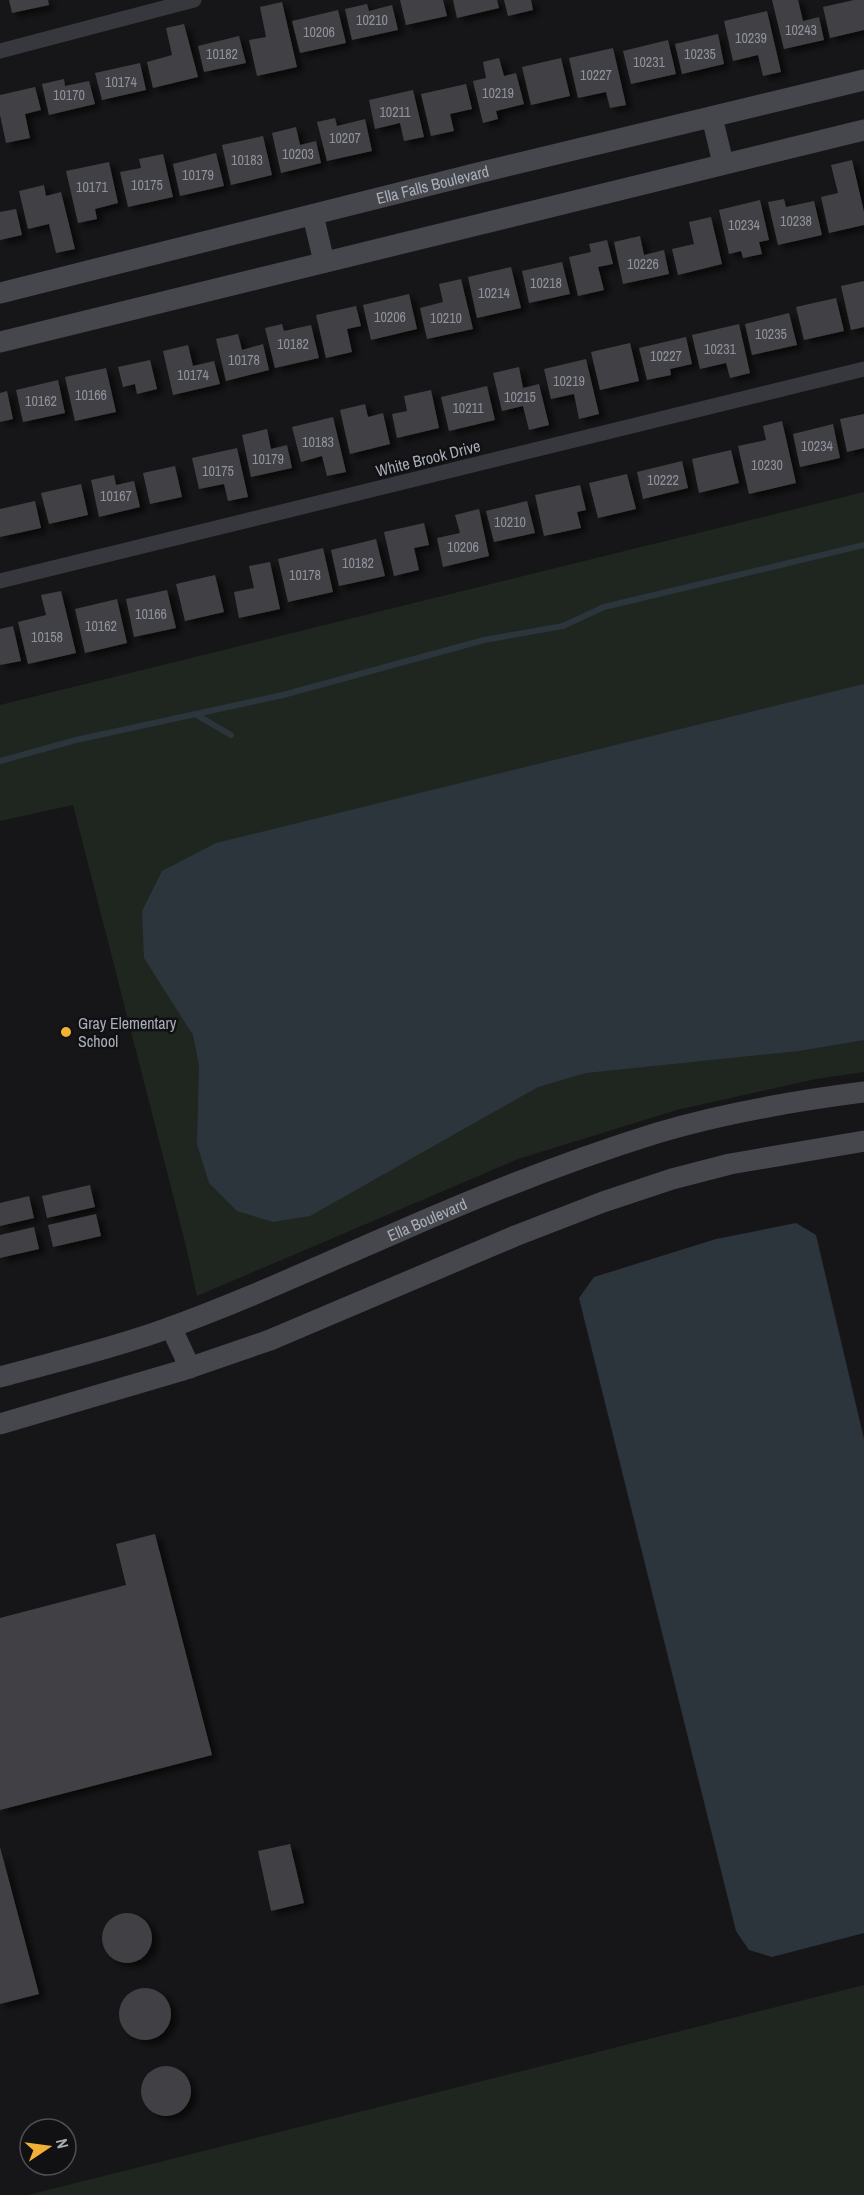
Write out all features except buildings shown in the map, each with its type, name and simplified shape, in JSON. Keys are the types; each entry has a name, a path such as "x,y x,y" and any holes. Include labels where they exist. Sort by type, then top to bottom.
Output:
{"street":[{"path":"0,51 194,0"},
{"name":"Ella Falls Boulevard","path":"0,293 864,80"},
{"path":"712,117 723,163"},
{"path":"0,342 864,130"},
{"path":"313,215 324,262"},
{"name":"White Brook Drive","path":"0,581 864,369"},
{"name":"Ella Boulevard","path":"0,1377 171,1327 291,1280 400,1230 587,1156 658,1133 720,1117 864,1092"},
{"path":"0,1424 190,1368 310,1324 430,1271 603,1202 672,1179 730,1164 864,1141"},
{"path":"171,1327 190,1368"}],"shaded area":[{"path":"864,492 864,1072 816,1079 677,1110 518,1159 197,1296 73,805 0,821 0,705"},
{"path":"864,684 864,1040 799,1051 586,1073 538,1087 310,1216 273,1222 237,1211 209,1183 197,1144 199,1065 193,1035 144,958 142,911 162,871 216,843"},
{"path":"796,1223 816,1235 864,1439 864,1933 772,1957 749,1950 736,1931 579,1298 594,1277 716,1239"},
{"path":"864,1985 864,2195 28,2195"}],"waterway":[{"path":"0,761 76,740 283,695 484,640 563,626 604,607 864,545"},
{"path":"195,714 231,735"}],"place":[{"name":"Gray Elementary School","path":"66,1032"}]}
